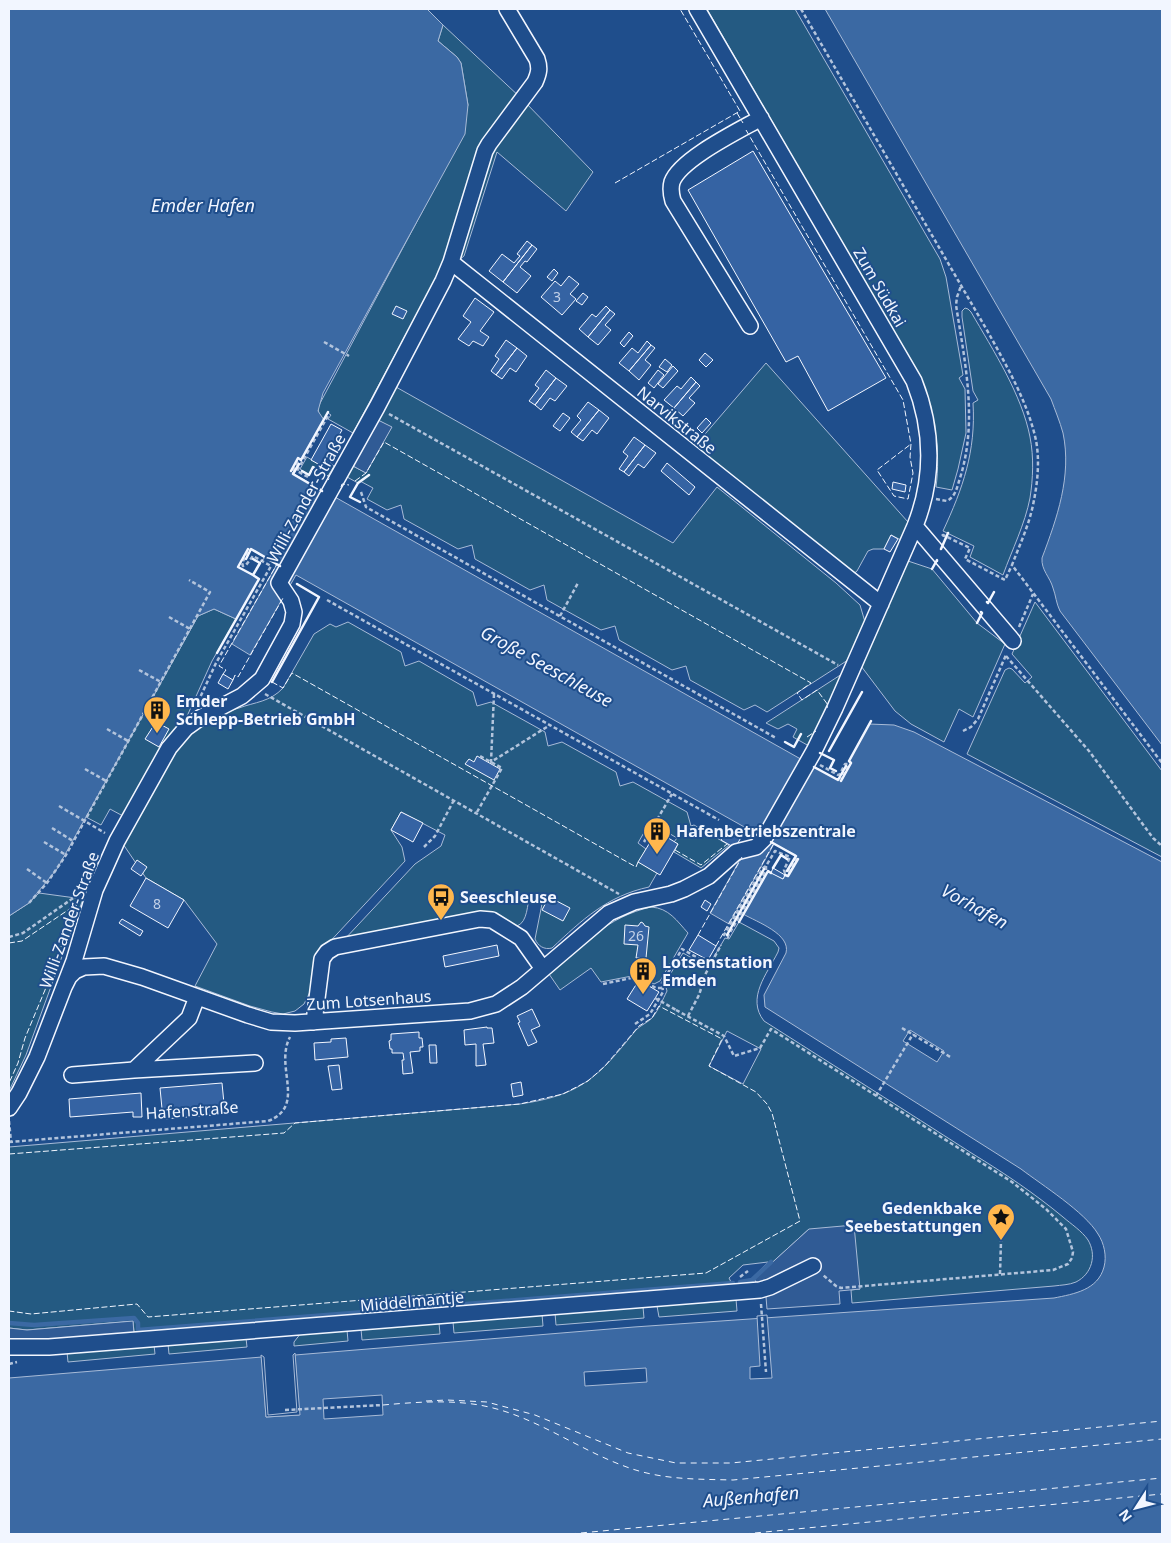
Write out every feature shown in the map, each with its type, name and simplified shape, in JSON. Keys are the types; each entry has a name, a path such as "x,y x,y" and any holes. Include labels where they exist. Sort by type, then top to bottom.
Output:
{"street":[{"name":"Willi-Zander-Straße","path":"9,1108 19,1093 37,1057 74,960 95,890 117,840 170,748 186,728 200,718 242,696 262,679 293,620 294,612 291,601 279,583 377,407 443,281 451,262 485,152 500,128 535,82 540,67 538,59 507,9"},
{"name":"Zum Südkai","path":"698,9 914,382 925,414 929,462 925,496 915,526 835,708 808,762"},
{"path":"750,326 673,201 670,191 672,180 686,164 761,118"},
{"name":"Narvikstraße","path":"451,262 881,604"},
{"path":"915,526 1013,641"},
{"name":"Zum Lotsenhaus","path":"64,987 69,977 75,971 84,967 104,966 271,1022 294,1023 470,1011 496,1004 522,987 596,922 621,906 671,894 694,884 709,876 736,852 756,847 764,839 808,762"},
{"path":"314,1022 322,959 327,952 335,947 488,919 524,940 543,969"},
{"path":"134,1070 188,1018 197,997"},
{"path":"72,1075 255,1063"},
{"name":"Middelmantje","path":"9,1347 49,1347 760,1290 813,1266"}],"path":[{"path":"801,9 1012,377 1026,408 1035,437 1037,479 1034,501 1005,580 965,559 970,548 946,536"},
{"path":"925,496 944,501 950,500 954,495 962,471 968,444 970,422 967,376 956,305 961,286"},
{"path":"324,342 349,356"},
{"path":"377,407 844,668"},
{"path":"308,477 297,471 329,414"},
{"path":"293,471 299,461 302,462"},
{"path":"361,492 366,507 776,738"},
{"path":"197,704 216,663 271,566 253,556 246,566 243,566 242,562 249,550"},
{"path":"1012,565 1162,763"},
{"path":"29,903 47,883 66,854 210,592 189,580"},
{"path":"560,616 578,584"},
{"path":"963,731 971,727 978,719 1033,594"},
{"path":"327,600 718,820"},
{"path":"169,617 190,629"},
{"path":"1006,656 1089,751 1117,786 1142,824 1162,846"},
{"path":"139,670 161,682"},
{"path":"264,694 454,799 634,902"},
{"path":"491,762 494,694"},
{"path":"491,762 550,726"},
{"path":"107,728 128,741"},
{"path":"477,812 502,768 478,755"},
{"path":"828,770 839,774 845,764 848,764 841,779"},
{"path":"84,769 106,781"},
{"path":"644,842 672,794"},
{"path":"424,847 435,836 454,799"},
{"path":"59,806 117,840"},
{"path":"52,828 73,840"},
{"path":"44,842 66,854"},
{"path":"766,866 762,868 724,935 728,937 763,875 766,866 766,862 775,850 789,857 790,860 784,870 787,873 796,858"},
{"path":"27,869 47,883"},
{"path":"9,937 23,933 81,893 95,890"},
{"path":"688,1016 699,995 703,978 721,946"},
{"path":"635,1024 650,1014 663,992 662,983 682,949 710,965"},
{"path":"603,984 636,977 656,988 662,988"},
{"path":"655,998 724,1036 734,1056 760,1048 771,1029 1012,1182 1064,1224 1073,1252 1068,1264 1054,1270 841,1288 831,1283 813,1266"},
{"name":"Hafenstraße","path":"10,1142 261,1123 275,1119 284,1110 288,1100 285,1051 294,1030 294,1023"},
{"path":"902,1028 952,1058"},
{"path":"876,1096 913,1034"},
{"path":"9,1114 10,1142"},
{"path":"1000,1274 1001,1241"},
{"path":"761,1310 766,1372"},
{"path":"285,1410 382,1405"}],"shaded area":[{"path":"707,9 795,9 940,259 946,277 963,375 959,378 965,389 966,433 952,490 936,487 937,446 930,405 921,379"},
{"path":"443,25 522,99 593,172 566,211 497,152 464,256 435,280 353,433 328,419 331,415 328,413 324,420 319,415 318,407 438,182 468,105 461,63 457,57 438,41"},
{"path":"965,308 971,312 1014,389 1030,437 1033,468 1030,498 1022,527 1003,575 970,557 974,546 943,531 957,500 967,469 972,437 973,403 978,400 973,391 962,317 962,311"},
{"path":"766,363 908,522 901,540 891,535 884,549 868,551 857,571 852,575 694,447"},
{"path":"396,387 673,543 717,487 836,583 860,605 865,622 848,660 767,712 755,705 744,710 690,680 686,666 672,670 619,640 615,626 601,630 547,600 544,585 530,590 475,559 472,545 458,549 404,519 401,505 387,510 367,499 373,488 347,477 353,466 366,473 391,428 378,420"},
{"path":"378,420 392,427 366,473 353,466"},
{"path":"307,457 327,469 330,463 334,466 328,476 313,467 309,475 300,469"},
{"path":"908,561 932,569 977,623 1005,644 973,717 959,709 944,742 911,724 895,711 861,666"},
{"path":"1035,602 1162,771 1162,857 967,754 1005,670 1012,669 1025,683 1032,677 1012,654"},
{"path":"214,609 236,619 212,661 188,714 171,736 123,816 110,809 101,825 86,817 198,616"},
{"path":"348,622 401,652 405,666 419,661 473,692 477,706 491,702 545,732 548,746 562,742 616,772 620,786 633,782 687,812 691,826 694,825 729,845 701,868 674,852 678,844 674,842 677,838 650,822 638,843 646,849 639,862 657,873 649,887 620,896 596,910 552,948 542,947 535,939 543,899 530,894 525,917 521,924 517,926 496,916 343,941 415,864 441,846 445,835 401,812 391,830 402,847 405,861 324,948 315,965 310,992 304,1004 295,1011 283,1014 250,1006 195,986 217,944 184,900 146,878 123,844 169,762 192,734 204,724 221,715 268,699 278,693 283,688 314,634 330,624 336,627"},
{"path":"842,674 809,746 793,737 797,729 788,724 778,729 766,723"},
{"path":"39,893 83,899 26,1055 9,1091 9,916 29,903"},
{"path":"651,907 668,913 688,933 660,981 654,984 637,975 601,982 591,968 560,990 549,974 596,933 608,925 635,912"},
{"path":"739,922 774,941 779,948 764,977 758,995 757,1004 764,1021 996,1168 1052,1208 1088,1240 1091,1246 1092,1258 1086,1274 1076,1282 1065,1285 852,1303 851,1290 860,1289 809,1229 751,1282 740,1283 740,1281 750,1280 768,1262 743,1265 729,1278 732,1284 134,1332 133,1321 27,1330 9,1328 9,1147 520,1104 559,1095 574,1089 599,1072 636,1030 652,1018 667,991 665,983 683,953 708,967 725,938 729,939","holes":["727,1031 761,1049 743,1084 709,1066"]},
{"path":"854,1225 860,1289 839,1291 840,1304 767,1309 766,1297 754,1279 809,1229"},
{"path":"736,1299 737,1311 659,1317 657,1306"},
{"path":"643,1307 644,1318 556,1325 555,1313"},
{"path":"542,1314 543,1326 454,1333 453,1322"},
{"path":"133,1321 134,1334 28,1343 9,1341 9,1328 27,1330"},
{"path":"439,1323 440,1334 362,1340 361,1329"},
{"path":"347,1330 348,1341 294,1346 294,1342 301,1333"},
{"path":"246,1338 247,1347 169,1354 168,1344"},
{"path":"154,1345 155,1354 68,1362 67,1352"}],"water":[{"name":"Emder Hafen","path":"9,9 427,9 443,25 438,41 457,57 461,63 468,105 465,134 323,393 318,411 324,420 301,460 298,458 291,471 838,780 842,780 851,763 849,761 869,724 894,725 914,732 1162,862 1162,1534 9,1534 9,1378 262,1357 266,1417 299,1415 295,1355 634,1327 1054,1298 1084,1290 1091,1286 1101,1275 1105,1258 1102,1241 1092,1226 1051,1191 1021,1169 765,1007 764,995 786,953 786,946 772,929 743,914 768,871 783,879 785,875 788,876 797,859 796,855 774,844 729,924 710,913 755,833 296,575 250,655 232,644 277,564 252,550 248,549 238,567 259,579 236,619 214,609 198,616 57,869 29,903 9,916"},
{"path":"825,9 1162,9 1162,745 1060,611 1052,584 1044,570 1042,558 1062,497 1066,465 1063,433 1051,399"}],"pier":[{"path":"910,1030 944,1051 937,1062 903,1041"},
{"path":"767,1315 772,1378 750,1379 750,1367 760,1366 757,1316"},
{"path":"295,1353 300,1415 266,1417 261,1355 264,1357 268,1415 297,1412 293,1355"},
{"path":"646,1368 647,1382 585,1386 584,1372"},
{"path":"382,1395 383,1415 324,1419 323,1399"}],"building":[{"path":"753,151 886,378 828,411 798,356 786,362 688,190"},
{"path":"527,241 532,245 503,282 489,271 502,254 514,263 520,256 517,254"},
{"path":"532,245 537,249 527,262 525,261 520,267 531,276 517,293 503,282"},
{"path":"554,269 558,273 552,281 547,277"},
{"path":"569,276 579,284 570,294 576,299 562,315 541,297 555,281 561,286"},
{"path":"583,293 588,297 582,305 576,301"},
{"path":"475,298 494,312 480,331 489,337 483,346 473,341 469,346 458,339 471,322 463,316"},
{"path":"396,306 407,311 403,319 392,314"},
{"path":"606,306 610,310 588,337 579,329 592,314 596,317"},
{"path":"610,310 615,314 605,325 611,330 598,345 588,337"},
{"path":"629,332 633,336 624,347 620,343"},
{"path":"506,340 517,348 496,375 491,371 499,359 495,356"},
{"path":"647,341 651,345 629,371 619,363 632,348 638,353"},
{"path":"651,345 655,348 645,360 651,365 639,380 629,371"},
{"path":"517,348 527,356 516,372 510,368 502,379 496,375"},
{"path":"705,353 713,360 706,367 699,360"},
{"path":"665,359 672,365 667,372 659,367"},
{"path":"673,366 678,371 663,388 658,384"},
{"path":"546,370 556,378 535,405 529,401 539,388 535,385"},
{"path":"658,370 664,375 654,388 648,383"},
{"path":"691,377 696,382 674,408 664,400 677,386 681,389"},
{"path":"556,378 567,386 555,401 550,398 541,410 535,405"},
{"path":"696,382 700,386 689,398 695,403 683,416 674,408"},
{"path":"588,402 599,410 577,437 571,432 581,420 577,416"},
{"path":"599,410 609,418 597,434 592,430 583,441 577,437"},
{"path":"563,413 570,418 560,431 553,426"},
{"path":"706,418 711,423 702,433 697,428"},
{"path":"331,424 342,430 328,455 333,458 327,469 311,460"},
{"path":"634,437 645,445 624,472 619,469 628,456 623,452"},
{"path":"645,445 656,453 644,468 638,464 629,476 624,472"},
{"path":"667,463 695,487 689,495 661,471"},
{"path":"893,482 906,485 905,492 892,489"},
{"path":"891,535 898,539 890,552 884,549"},
{"path":"223,674 233,680 228,689 218,683"},
{"name":"Emder Schlepp-Betrieb GmbH","path":"156,722 169,729 159,747 145,739"},
{"path":"477,756 500,769 494,780 465,764 469,759 474,762"},
{"path":"401,812 423,823 413,842 391,830"},
{"path":"729,826 743,834 735,848 721,840"},
{"name":"Hafenbetriebszentrale","path":"657,831 678,844 660,875 638,862"},
{"path":"137,860 147,867 141,876 131,869"},
{"path":"773,868 785,875 783,879 771,873"},
{"path":"146,878 184,900 168,928 130,906"},
{"path":"549,897 570,908 563,921 542,910"},
{"path":"705,900 711,904 707,911 701,907"},
{"path":"122,919 143,931 140,936 119,923"},
{"path":"641,922 649,927 646,958 636,958 638,945 624,944 625,925 638,926"},
{"path":"698,935 716,946 708,960 689,950"},
{"path":"497,945 499,956 445,967 443,956"},
{"name":"Lotsenstation Emden","path":"639,980 659,992 647,1011 627,999"},
{"path":"532,1009 540,1026 531,1030 537,1042 528,1046 517,1016"},
{"path":"492,1028 494,1043 483,1044 486,1065 476,1066 476,1044 465,1045 464,1030"},
{"path":"419,1032 419,1038 422,1038 423,1047 420,1047 420,1051 410,1052 413,1073 403,1074 403,1053 392,1053 389,1041 391,1040 391,1034"},
{"path":"346,1038 348,1057 315,1060 314,1043 331,1042 331,1039"},
{"path":"429,1045 436,1045 437,1063 430,1063"},
{"path":"339,1065 342,1089 332,1090 328,1066"},
{"path":"521,1082 523,1095 513,1097 511,1084"},
{"path":"222,1083 225,1114 163,1119 160,1088"},
{"path":"141,1093 142,1117 133,1117 133,1112 70,1117 69,1099"}],"waterway":[{"path":"740,1282 752,1280 771,1262"},
{"path":"9,1323 34,1325 134,1318 138,1323 138,1330 733,1283"}],"ferry route":[{"path":"426,1401 487,1402 535,1415 628,1453 676,1463 731,1463 1162,1421"},
{"path":"383,1405 449,1402 489,1407 524,1418 607,1459 637,1471 691,1479 733,1480 1162,1439"},
{"path":"570,1534 1162,1478"},
{"path":"744,1534 1162,1494"}],"fence":[{"path":"615,183 740,111 680,9"},
{"path":"737,113 743,123"},
{"path":"746,130 903,400 911,444"},
{"path":"355,481 366,473 384,442 811,683 797,693 802,700 817,690 828,705 827,708"},
{"path":"911,444 910,457 913,473 908,499 894,496 877,470 911,444"},
{"path":"324,474 330,477 328,480"},
{"path":"341,487 342,484 349,485"},
{"path":"260,563 265,557"},
{"path":"223,674 226,670 219,666 277,564"},
{"path":"233,680 235,675 238,677 283,598"},
{"path":"272,682 283,688 292,673 636,867 638,862"},
{"path":"807,737 816,731"},
{"path":"716,946 774,843"},
{"path":"675,850 701,865 727,844"},
{"path":"698,935 742,857"},
{"path":"9,943 22,941 77,904 9,1083"},
{"path":"9,1154 284,1133 295,1123 520,1104 563,1094 588,1081 605,1066 639,1026 652,1018 659,1006 722,1039 709,1066 756,1092 767,1104 772,1113 800,1221 706,1273 148,1317 137,1304 31,1314 9,1311"}],"wall":[{"path":"291,471 298,458 301,460 328,412"},
{"path":"299,464 293,474 322,491"},
{"path":"302,471 309,475 313,467 324,474"},
{"path":"360,502 350,497 358,483 369,475"},
{"path":"941,549 948,533"},
{"path":"248,549 238,567 253,575"},
{"path":"246,559 251,549 280,566"},
{"path":"217,653 259,579 253,575 260,563 253,559"},
{"path":"932,569 937,561"},
{"path":"272,682 319,597 297,584"},
{"path":"987,602 994,592"},
{"path":"977,623 981,612"},
{"path":"829,751 862,692"},
{"path":"841,781 851,763 849,761 871,721"},
{"path":"785,742 794,747 801,734"},
{"path":"820,753 834,760 830,768 836,771"},
{"path":"814,767 838,780 846,766"},
{"path":"771,842 796,856 787,871"},
{"path":"773,868 781,855 787,859"},
{"path":"785,875 788,876 798,859"},
{"path":"727,935 764,869"},
{"path":"739,922 768,871 771,873"}],"place":[{"name":"Emder Schlepp-Betrieb GmbH","path":"157,734"},
{"name":"Hafenbetriebszentrale","path":"657,855"},
{"name":"Seeschleuse","path":"441,921"},
{"name":"Lotsenstation Emden","path":"643,995"},
{"name":"Gedenkbake Seebestattungen","path":"1001,1241"}],"water label":[{"name":"Große Seeschleuse","path":"547,666"},
{"name":"Vorhafen","path":"975,906"},
{"name":"Außenhafen","path":"751,1496"}]}
